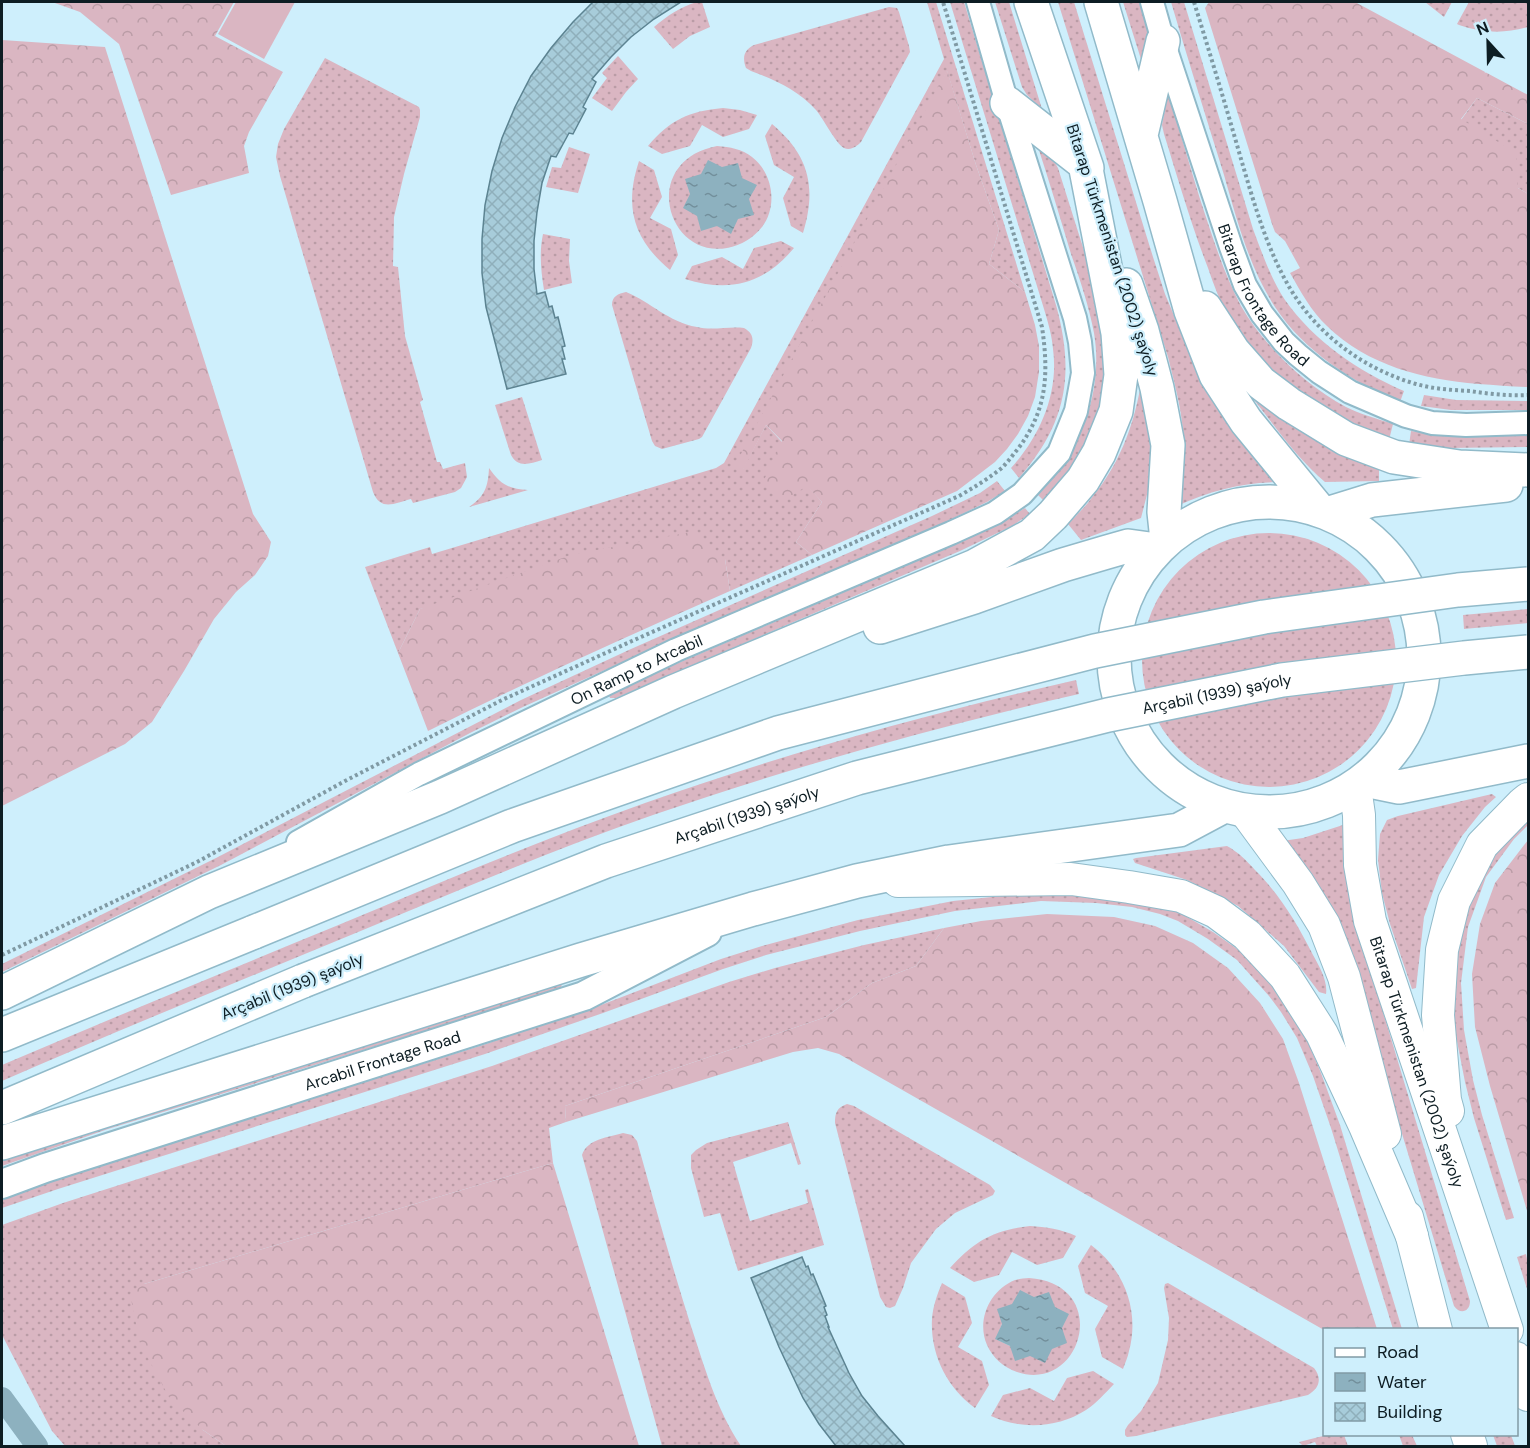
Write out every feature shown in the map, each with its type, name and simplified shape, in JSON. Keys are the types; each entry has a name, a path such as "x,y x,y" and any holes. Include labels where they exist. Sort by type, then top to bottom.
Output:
{"main road":[{"name":"Bitarap Türkmenistan (2002) şaýoly","path":"1031,2 1142,331 1157,388 1168,445 1162,545"},
{"path":"1101,2 1191,311 1216,375 1246,421 1324,511 1375,542 1408,585 1425,636 1422,690 1401,740 1360,783 1330,800 1303,809 1274,813 1234,809 1183,787 1149,757 1126,718 1114,675 1116,630 1130,587 1162,545 1200,518 1238,504 1279,502 1324,511 1372,500 1528,483"},
{"path":"1141,136 1163,41"},
{"path":"2,993 209,892 440,797 673,692 975,566 1032,535 1083,480 1099,453 1116,411 1121,375 1118,333 1085,164 1007,103"},
{"path":"1160,201 1211,317 1233,351 1261,383 1289,404 1346,438 1394,457 1459,467 1528,470"},
{"path":"673,692 974,597 1063,565 1128,546 1162,545"},
{"path":"2,1035 512,826 778,732 1095,651 1264,617 1528,584"},
{"name":"Arçabil (1939) şaýoly","path":"2,1108 303,981 606,861 857,778 1108,715 1282,680 1464,657 1528,652"},
{"path":"1360,783 1399,787 1528,760"},
{"name":"Bitarap Türkmenistan (2002) şaýoly","path":"1360,783 1360,865 1370,921 1507,1328"},
{"path":"1471,1221 1445,1100 1438,1015 1442,950 1454,901 1482,845 1528,799"},
{"path":"2,1143 558,967 753,909 858,881 949,862 1179,830 1234,809"},
{"path":"1234,809 1298,883 1324,925 1344,977 1436,1328"},
{"path":"858,881 1071,879 1181,896 1216,912 1247,935 1285,976 1322,1034 1365,1126 1412,1236"},
{"path":"1518,1364 1528,1395"}],"street":[{"path":"978,2 1007,103"},
{"name":"Bitarap Frontage Road","path":"1152,2 1245,285 1262,314 1284,342 1319,372 1350,392 1406,416 1432,423 1455,425 1528,423"},
{"name":"On Ramp to Arcabil","path":"209,892 429,768 676,650 951,533 994,513 1022,494 1059,453 1076,411 1083,374 1080,342 1071,307 1007,103"},
{"name":"Arcabil Frontage Road","path":"2,1184 45,1168 584,996 753,909"}],"path":[{"path":"2,955 197,862 345,781 502,700 959,496 999,470 1009,460 1037,418 1046,373 1046,352 1042,327 943,2"},
{"path":"1194,2 1258,217 1277,263 1292,291 1317,325 1340,346 1369,364 1417,384 1509,396 1528,395"}],"green space":[{"path":"52,2 234,2 215,36 283,72 249,132 244,146 249,173 171,195 119,44 80,12"},
{"path":"236,2 295,2 264,59 218,34"},
{"path":"702,2 710,27 690,36 673,49 654,27 674,12"},
{"path":"927,2 936,2 1025,292 989,264 999,230 947,71 743,469 766,425 782,442 807,485 822,502 796,542 812,555 730,591 725,559 420,609 398,653 365,567 430,547 432,554 716,468 724,463 944,59"},
{"path":"950,2 964,2 1062,330 1065,353 1063,397 1048,437 1019,478 1011,468 1039,428 1050,398 1054,365 1050,329"},
{"path":"995,2 1009,2 1042,109 1022,87"},
{"path":"1058,2 1074,2 1165,294 1188,349 1212,391 1283,482 1229,488 1177,506 1182,468 1183,431 1175,385"},
{"path":"1123,2 1140,2 1149,35 1145,72"},
{"path":"1171,2 1184,2 1253,229 1280,292 1310,329 1338,354 1404,391 1400,402 1364,385 1330,364 1300,338 1266,292 1239,226"},
{"path":"1209,2 1355,2 1528,95 1528,124 1477,98 1461,119 1516,153 1518,188 1528,194 1528,387 1457,382 1397,368 1378,361 1343,340 1316,314 1290,273 1300,268 1285,241 1275,232 1272,224 1205,8"},
{"path":"1425,2 1452,2 1444,17"},
{"path":"1469,2 1528,2 1528,27 1494,32 1459,25 1457,24"},
{"path":"889,7 897,8 899,12 910,52 861,142 854,148 847,149 841,146 816,110 794,91 746,68 745,54 754,45"},
{"path":"2,40 105,47 253,514 271,542 268,556 255,575 236,592 214,619 152,722 125,744 2,806"},
{"path":"618,56 638,79 612,111 592,98 607,78 602,73"},
{"path":"325,58 419,107 420,110 394,217 393,266 398,267 405,336 437,462 440,462 443,469 465,463 467,477 461,488 455,492 413,503 411,499 389,505 384,504 376,498 373,492 276,157 284,129"},
{"path":"947,70 999,230 989,264 1025,292 1035,325 1039,346 1039,372 1035,397 1028,416 1007,449 995,462 957,491 812,555 796,542 822,502 807,486 783,501 764,480 782,441 766,425 743,470 735,465"},
{"path":"1168,93 1218,253 1250,321 1274,350 1316,388 1346,407 1393,424 1389,440 1333,416 1292,390 1253,351 1237,329 1215,287 1190,218 1164,134 1162,125"},
{"path":"1477,98 1528,124 1528,194 1518,188 1461,120"},
{"path":"723,108 757,115 749,129 723,137 702,125 690,146 662,154 648,146 672,123 681,118 690,114"},
{"path":"772,124 794,148 807,173 809,201 803,233 791,226 783,198 794,177 774,165 765,136"},
{"path":"1037,144 1058,168 1098,295 1107,334 1104,401 1088,446 1046,503 1038,495 1066,460 1086,420 1092,399 1096,355 1087,303"},
{"path":"717,146 736,149 752,157 765,172 771,190 770,209 762,227 747,240 727,248 706,247 689,239 676,225 670,207 670,188 677,170 693,155"},
{"path":"569,147 590,154 578,193 546,187 552,167 561,168"},
{"path":"639,161 654,170 662,197 650,218 671,229 678,255 670,270 647,246 635,221 632,193"},
{"path":"543,234 570,239 569,261 572,283 544,290 541,262"},
{"path":"781,241 794,248 771,270 758,277 731,285 701,283 685,279 692,266 722,257 743,269 754,248"},
{"path":"626,292 677,321 709,329 744,328 751,334 751,348 699,439 662,449 655,446 652,441 612,305 616,296"},
{"path":"1143,387 1153,435 1150,483 1141,518 1081,540 1068,524 1110,472 1129,432 1140,389"},
{"path":"1424,395 1456,400 1528,401 1528,410 1451,410 1421,406"},
{"path":"522,397 542,460 524,464 517,462 511,455 495,405"},
{"path":"1259,397 1379,466 1379,481 1325,482 1297,454 1271,422 1255,401"},
{"path":"1411,431 1447,436 1528,435 1528,447 1447,448 1409,445"},
{"path":"489,468 505,485 528,490 469,507 485,490"},
{"path":"997,481 1005,491 987,502 525,706 221,865 2,972 2,964 216,858 521,700 932,516 980,493"},
{"path":"1025,508 1030,514 1012,526 960,551 616,698 610,698 609,695 613,691 956,544"},
{"path":"691,532 725,559 730,591 578,659 428,731 398,653 420,609 571,555"},
{"path":"1257,533 1281,533 1318,542 1350,561 1368,579 1387,611 1394,635 1396,660 1394,685 1387,709 1368,741 1350,759 1318,778 1306,782 1281,787 1257,787 1220,778 1188,759 1170,741 1151,709 1147,697 1142,672 1142,648 1151,611 1170,579 1188,561 1220,542 1232,538"},
{"path":"1528,609 1528,623 1464,629 1463,615"},
{"path":"1076,680 1079,694 971,720 811,764 706,797 580,842 471,885 2,1081 2,1065 451,878 606,817 751,767 805,751 913,720"},
{"path":"1492,794 1496,797 1462,836 1439,875 1424,917 1416,988 1412,989 1382,893 1378,860 1380,834 1387,820 1398,816"},
{"path":"1528,815 1528,825 1514,839 1486,877 1468,927 1461,983 1464,1030 1473,1080 1514,1218 1506,1220 1465,1082 1455,1031 1452,983 1459,926 1478,874 1507,835"},
{"path":"1349,823 1353,912 1470,1301 1467,1310 1464,1311 1459,1311 1454,1306 1349,958 1275,842 1303,838"},
{"path":"1528,840 1528,1214 1475,1027 1472,974 1480,924 1495,883"},
{"path":"1227,846 1252,866 1287,910 1320,969 1326,984 1326,994 1319,992 1284,946 1238,906 1187,880 1135,863 1133,859"},
{"path":"1041,892 1096,894 1163,906 1213,932 1243,953 1277,991 1305,1035 1340,1125 1402,1328 1393,1328 1313,1076 1297,1038 1281,1012 1237,960 1178,921 1132,907 1096,903 1041,901 955,911 860,931 766,955 485,1054 2,1208 2,1197 483,1045 601,1005 721,959 858,920 953,901"},
{"path":"1047,914 1114,917 1155,926 1193,943 1228,968 1260,1003 1283,1039 1377,1328 1323,1329 839,1054 818,1048 793,1052 566,1122 565,1106 826,1017 872,983 916,966 944,928 981,921"},
{"path":"944,928 916,966 872,983 826,1017 565,1106 566,1122 549,1128 553,1163 144,1284 203,1430 226,1446 65,1446 52,1431 2,1335 2,1225 63,1203 492,1066 729,982 864,945"},
{"path":"563,982 561,987 502,1007 108,1129 2,1166 2,1157"},
{"path":"847,1104 990,1185 995,1191 993,1195 955,1213 936,1229 911,1263 895,1306 890,1308 886,1307 880,1297 835,1123 837,1111"},
{"path":"788,1122 801,1164 798,1165 791,1143 733,1162 750,1221 808,1203 805,1190 808,1189 824,1245 738,1271 720,1213 704,1217 691,1168 691,1155 707,1143"},
{"path":"623,1133 632,1135 637,1141 676,1278 706,1371 724,1417 741,1446 662,1446 582,1155 593,1142"},
{"path":"553,1163 639,1446 226,1446 203,1430 170,1399 140,1343 130,1294 144,1284"},
{"path":"1030,1226 1053,1229 1076,1236 1063,1258 1037,1265 1012,1252 999,1275 974,1282 950,1268 986,1238 1006,1230"},
{"path":"1091,1245 1112,1266 1127,1292 1131,1306 1132,1336 1123,1369 1102,1357 1095,1329 1108,1306 1085,1293 1078,1266"},
{"path":"1526,1254 1528,1264 1528,1292 1517,1257"},
{"path":"1027,1278 1055,1285 1072,1298 1079,1316 1079,1336 1072,1354 1058,1367 1040,1375 1017,1372 1007,1368 989,1350 984,1335 984,1316 992,1298 1006,1285 1015,1280","holes":["1002,1324 1030,1356 996,1339"]},
{"path":"942,1283 965,1297 972,1323 958,1347 982,1361 989,1385 975,1408 956,1391 937,1357 932,1332 933,1314"},
{"path":"1168,1283 1314,1368 1319,1379 1315,1389 1308,1395 1127,1437 1125,1430 1141,1411 1158,1383 1168,1340 1169,1318 1164,1288"},
{"path":"1093,1371 1114,1384 1094,1404 1075,1416 1052,1424 1027,1425 1015,1424 991,1416 1003,1395 1030,1388 1054,1401 1067,1378"},
{"path":"1323,1436 1344,1436 1348,1446 1317,1446 1315,1442 1303,1446 1299,1442"},
{"path":"1399,1436 1412,1436 1417,1446 1403,1446"},
{"path":"1493,1436 1511,1436 1515,1446 1497,1446"}],"water":[{"path":"708,160 722,167 738,163 742,178 757,185 749,199 754,215 738,219 731,234 717,226 701,231 697,216 683,208 690,194 685,179 701,174"},
{"path":"1020,1290 1034,1297 1049,1292 1055,1307 1069,1314 1062,1328 1067,1343 1052,1349 1045,1363 1030,1356 1015,1361 1010,1346 995,1339 1002,1324 997,1309 1012,1304"}],"building":[{"path":"593,2 681,2 631,37 592,79 596,82 573,134 569,133 556,157 551,156 542,183 537,212 534,269 537,294 545,292 549,307 552,306 555,318 558,317 565,346 562,347 565,359 562,359 566,374 507,389 486,307 482,273 485,205 492,171 502,138 531,76 551,48"},
{"path":"802,1257 811,1275 813,1274 826,1306 824,1307 828,1327 849,1373 862,1396 905,1446 836,1446 803,1398 751,1278"}],"waterway":[{"path":"2,1398 37,1446"}]}
